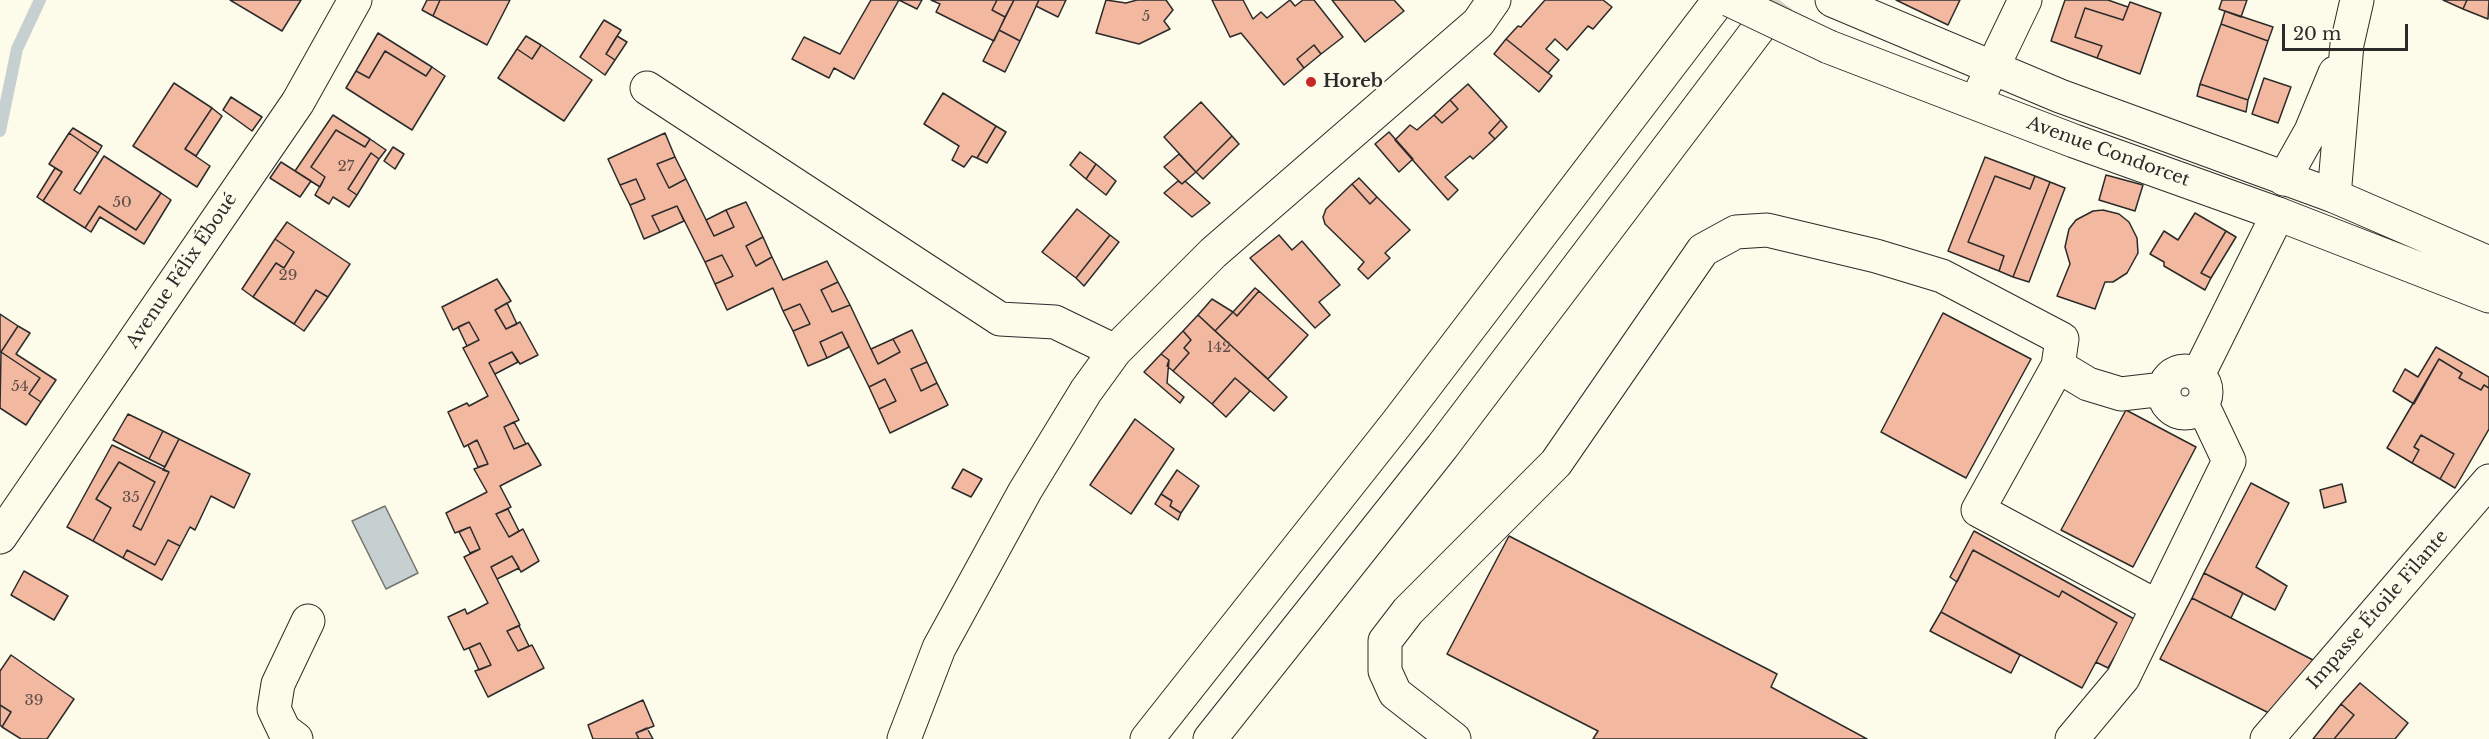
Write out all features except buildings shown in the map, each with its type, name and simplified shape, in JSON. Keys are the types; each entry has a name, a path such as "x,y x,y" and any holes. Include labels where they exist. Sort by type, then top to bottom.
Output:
{"main road":[{"name":"Avenue Félix Éboué","path":"0,537 298,102 355,0"},
{"path":"904,739 939,648 1025,491 1086,391 1115,351 1214,253 1478,23 1494,0"},
{"path":"1976,102 2025,0"},
{"path":"2278,214 2334,196 2347,44 2357,0"},
{"path":"1147,739 1397,423 1723,2"},
{"name":"Avenue Condorcet","path":"1723,2 1829,47 2074,141 2278,214 2489,296"},
{"name":"Avenue Condorcet","path":"1841,4 2060,96 2334,196 2489,262"},
{"path":"1210,739 1442,447 1762,24"},
{"path":"2058,366 2088,384 2121,394 2164,389 2167,402 2178,411 2191,412 2278,214 2284,178 2311,131 2347,44"},
{"path":"647,88 1000,319 1054,322 1115,351"},
{"path":"1454,739 1395,693 1385,671 1385,641 1408,611 1556,463 1703,249 1736,232 1767,230 1876,256 1942,276 2062,339 2058,366 1978,510 2158,607"},
{"path":"2072,739 2123,678 2229,461 2200,390"},
{"name":"Impasse Étoile Filante","path":"2267,739 2489,481"},
{"path":"296,739 284,730 274,709 279,684 308,621"}],"shaded area":[{"path":"385,506 418,573 386,589 352,521"}],"waterway":[{"path":"0,131 17,49 40,0"}],"tunnel":[{"path":"1762,24 1779,0"}],"place":[{"name":"Horeb","path":"1311,82"}]}
